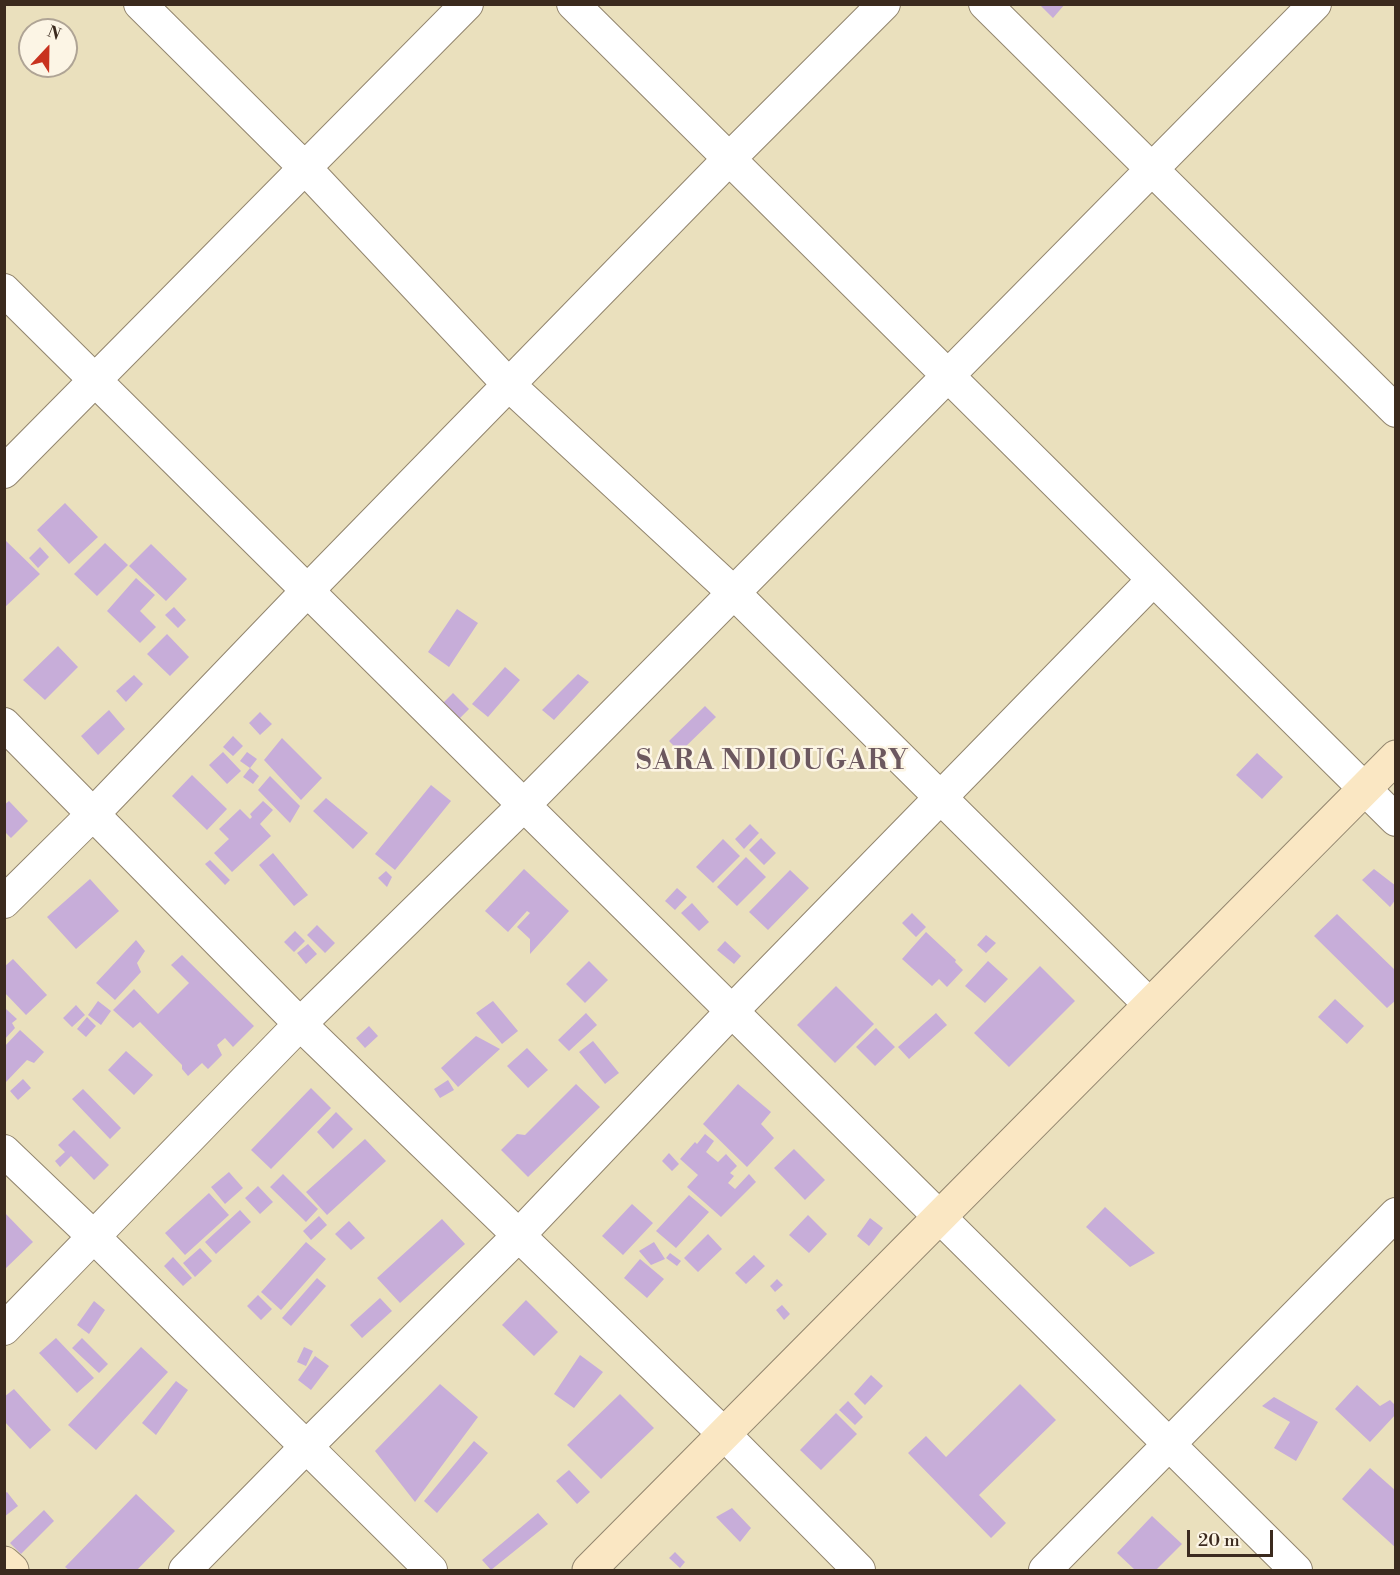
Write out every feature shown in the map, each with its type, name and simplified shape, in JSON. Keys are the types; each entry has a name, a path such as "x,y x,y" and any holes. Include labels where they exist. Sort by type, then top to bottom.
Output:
{"street":[{"path":"140,4 305,168 509,385 734,593 1150,1005"},
{"path":"4,472 467,4"},
{"path":"573,4 1395,820"},
{"path":"4,902 94,813 307,591 729,159 884,4"},
{"path":"985,4 1395,411"},
{"path":"4,1329 95,1238 300,1024 524,805 1315,4"},
{"path":"4,290 1296,1570"},
{"path":"185,1570 306,1446 519,1235 732,1011 1153,580"},
{"path":"4,724 300,1024 723,1433 859,1570"},
{"path":"589,1570 1395,757"},
{"path":"4,1151 431,1570"},
{"path":"1045,1570 1395,1214"},
{"path":"4,1563 12,1570"}],"building":[{"path":"1039,4 1065,4 1053,18"},
{"path":"65,503 98,537 69,564 37,530"},
{"path":"4,539 40,574 4,608"},
{"path":"105,543 128,565 97,596 74,574"},
{"path":"151,544 187,579 166,601 129,566"},
{"path":"40,547 49,557 38,568 29,558"},
{"path":"136,578 155,595 140,611 156,627 140,643 107,611"},
{"path":"174,607 186,620 178,628 165,615"},
{"path":"457,609 478,623 449,667 428,652"},
{"path":"167,634 189,657 170,676 147,654"},
{"path":"58,646 78,667 45,700 23,680"},
{"path":"505,667 520,680 488,717 472,704"},
{"path":"578,674 589,682 554,720 542,710"},
{"path":"134,675 143,684 126,702 116,691"},
{"path":"453,693 469,709 458,720 442,704"},
{"path":"705,706 716,717 680,752 669,741"},
{"path":"109,710 125,729 98,755 81,736"},
{"path":"260,712 272,724 260,735 249,723"},
{"path":"233,736 243,746 233,756 223,747"},
{"path":"282,738 322,778 301,800 264,760"},
{"path":"223,752 241,771 227,784 209,765"},
{"path":"247,752 257,759 250,768 240,761"},
{"path":"1257,753 1283,777 1262,799 1236,775"},
{"path":"250,768 259,776 253,784 243,777"},
{"path":"192,775 227,809 207,830 172,796"},
{"path":"270,776 300,806 290,823 258,790"},
{"path":"431,785 451,801 395,870 375,854"},
{"path":"326,798 368,833 353,849 313,811"},
{"path":"9,801 28,821 11,838 4,831 4,805"},
{"path":"263,801 273,810 260,824 271,836 232,872 214,853 229,839 219,829 240,809 250,819 252,817 250,814"},
{"path":"750,824 759,833 744,849 735,839"},
{"path":"761,838 776,853 764,865 749,850"},
{"path":"723,839 740,856 713,883 696,867"},
{"path":"273,853 308,895 294,906 259,865"},
{"path":"746,857 766,877 737,906 717,887"},
{"path":"210,860 230,880 225,885 205,864"},
{"path":"524,869 569,911 530,954 530,939 517,927 530,913 527,911 508,932 485,911"},
{"path":"1374,869 1396,886 1396,899 1390,907 1362,880"},
{"path":"790,870 809,888 768,930 749,912"},
{"path":"386,871 392,877 387,887 378,878"},
{"path":"90,879 119,911 76,949 47,917"},
{"path":"677,888 687,897 675,910 665,901"},
{"path":"692,903 709,922 699,931 681,913"},
{"path":"912,913 926,927 916,937 902,923"},
{"path":"1337,914 1396,971 1396,1000 1387,1008 1314,936"},
{"path":"317,925 335,943 325,953 307,935"},
{"path":"295,931 305,941 294,952 284,942"},
{"path":"926,932 956,960 955,962 963,970 947,987 939,979 932,986 902,959"},
{"path":"986,935 996,943 986,953 977,945"},
{"path":"136,940 145,951 137,963 141,972 115,1000 96,983"},
{"path":"725,941 741,956 734,964 717,950"},
{"path":"308,944 317,954 306,964 297,953"},
{"path":"182,955 254,1026 233,1047 225,1038 217,1045 222,1055 208,1069 202,1063 188,1076 182,1069 182,1065 140,1022 133,1028 113,1010 134,989 158,1014 189,983 171,965"},
{"path":"13,959 47,995 26,1015 4,992 4,967"},
{"path":"589,961 608,980 585,1003 566,984"},
{"path":"988,961 1008,979 985,1003 965,986"},
{"path":"1040,966 1075,1001 1009,1067 974,1033"},
{"path":"836,986 874,1024 835,1063 797,1025"},
{"path":"1335,999 1364,1026 1347,1044 1318,1017"},
{"path":"98,1001 111,1011 101,1025 88,1015"},
{"path":"493,1001 518,1031 502,1044 476,1013"},
{"path":"76,1005 85,1015 72,1027 63,1018"},
{"path":"6,1009 17,1019 12,1023 15,1028 4,1040"},
{"path":"586,1013 597,1025 569,1051 558,1040"},
{"path":"936,1013 947,1025 909,1059 898,1047"},
{"path":"87,1017 96,1026 86,1037 77,1029"},
{"path":"369,1026 378,1036 365,1048 356,1038"},
{"path":"876,1028 895,1047 875,1066 856,1047"},
{"path":"20,1030 44,1052 34,1063 27,1060 6,1082 4,1081 4,1047"},
{"path":"476,1036 500,1049 458,1087 441,1068"},
{"path":"593,1041 619,1073 605,1084 579,1052"},
{"path":"527,1048 548,1070 528,1088 507,1066"},
{"path":"126,1051 153,1075 134,1095 108,1070"},
{"path":"23,1079 31,1088 18,1100 10,1091"},
{"path":"448,1080 454,1090 440,1098 434,1089"},
{"path":"576,1084 600,1107 528,1177 501,1150 517,1134 525,1135"},
{"path":"738,1084 771,1112 761,1124 774,1138 747,1167 703,1124"},
{"path":"311,1088 331,1108 271,1169 251,1150"},
{"path":"83,1089 121,1128 110,1139 72,1099"},
{"path":"336,1112 353,1129 333,1149 317,1132"},
{"path":"74,1130 109,1165 94,1180 71,1156 60,1167 55,1161 65,1152 58,1145"},
{"path":"705,1134 714,1141 706,1152 718,1162 726,1154 737,1166 730,1173 734,1176 728,1183 735,1189 749,1174 756,1182 721,1217 687,1187 698,1175 680,1159"},
{"path":"365,1139 386,1161 327,1215 306,1192"},
{"path":"794,1149 825,1180 805,1200 774,1168"},
{"path":"669,1153 679,1164 672,1171 662,1161"},
{"path":"229,1172 243,1188 225,1204 211,1187"},
{"path":"283,1174 318,1209 306,1222 270,1187"},
{"path":"258,1186 273,1202 260,1214 245,1198"},
{"path":"209,1193 229,1215 185,1255 165,1233"},
{"path":"689,1195 709,1212 676,1248 656,1231"},
{"path":"632,1204 653,1223 623,1255 602,1236"},
{"path":"1105,1207 1155,1253 1130,1267 1086,1227"},
{"path":"240,1210 251,1222 216,1254 205,1242"},
{"path":"4,1212 33,1242 4,1270"},
{"path":"808,1215 827,1234 809,1253 789,1235"},
{"path":"319,1216 327,1225 311,1240 303,1231"},
{"path":"870,1218 883,1228 869,1246 857,1236"},
{"path":"442,1219 465,1244 400,1303 377,1278"},
{"path":"349,1221 365,1238 351,1250 335,1234"},
{"path":"708,1234 722,1249 698,1272 684,1258"},
{"path":"306,1242 326,1259 281,1310 261,1292"},
{"path":"654,1242 665,1259 651,1265 639,1251"},
{"path":"200,1248 212,1261 195,1277 183,1263"},
{"path":"670,1253 681,1261 677,1266 666,1258"},
{"path":"754,1255 765,1266 746,1284 735,1273"},
{"path":"173,1257 192,1278 183,1286 164,1266"},
{"path":"640,1259 664,1279 647,1298 624,1278"},
{"path":"317,1278 326,1286 291,1326 282,1318"},
{"path":"777,1279 783,1285 775,1292 770,1286"},
{"path":"258,1295 272,1309 261,1320 247,1306"},
{"path":"380,1298 392,1311 362,1338 350,1325"},
{"path":"526,1300 558,1332 534,1356 502,1325"},
{"path":"94,1301 105,1310 89,1334 77,1325"},
{"path":"782,1305 790,1314 784,1320 776,1310"},
{"path":"56,1338 94,1378 77,1393 39,1353"},
{"path":"82,1338 108,1364 99,1373 72,1348"},
{"path":"141,1347 168,1372 96,1450 68,1425"},
{"path":"304,1347 313,1351 306,1366 297,1362"},
{"path":"580,1355 603,1372 574,1408 554,1394"},
{"path":"315,1356 329,1366 311,1390 298,1380"},
{"path":"871,1375 883,1386 865,1405 854,1394"},
{"path":"176,1381 188,1390 156,1435 142,1423"},
{"path":"440,1384 478,1417 415,1502 375,1451"},
{"path":"1020,1384 1056,1420 979,1495 1006,1523 991,1538 908,1453 926,1436 946,1457"},
{"path":"1357,1385 1380,1406 1390,1400 1396,1406 1396,1414 1370,1442 1335,1409"},
{"path":"14,1389 51,1430 30,1449 4,1421 4,1397"},
{"path":"620,1394 654,1428 601,1479 567,1445"},
{"path":"1274,1397 1318,1422 1296,1461 1274,1448 1290,1422 1262,1406"},
{"path":"848,1401 863,1417 855,1425 839,1410"},
{"path":"836,1413 857,1434 821,1470 800,1450"},
{"path":"474,1441 488,1453 437,1513 424,1501"},
{"path":"1370,1468 1396,1491 1396,1548 1342,1499"},
{"path":"569,1470 590,1492 577,1504 556,1481"},
{"path":"7,1492 18,1506 4,1517 4,1494"},
{"path":"136,1494 175,1531 137,1570 69,1570 65,1567"},
{"path":"732,1508 751,1528 740,1542 716,1517"},
{"path":"44,1510 54,1521 21,1554 10,1543"},
{"path":"538,1513 548,1524 491,1570 482,1560"},
{"path":"1152,1516 1182,1544 1156,1570 1135,1570 1117,1553"},
{"path":"675,1552 685,1562 680,1568 669,1558"}],"district":[{"name":"SARA NDIOUGARY","path":"773,763"}]}
